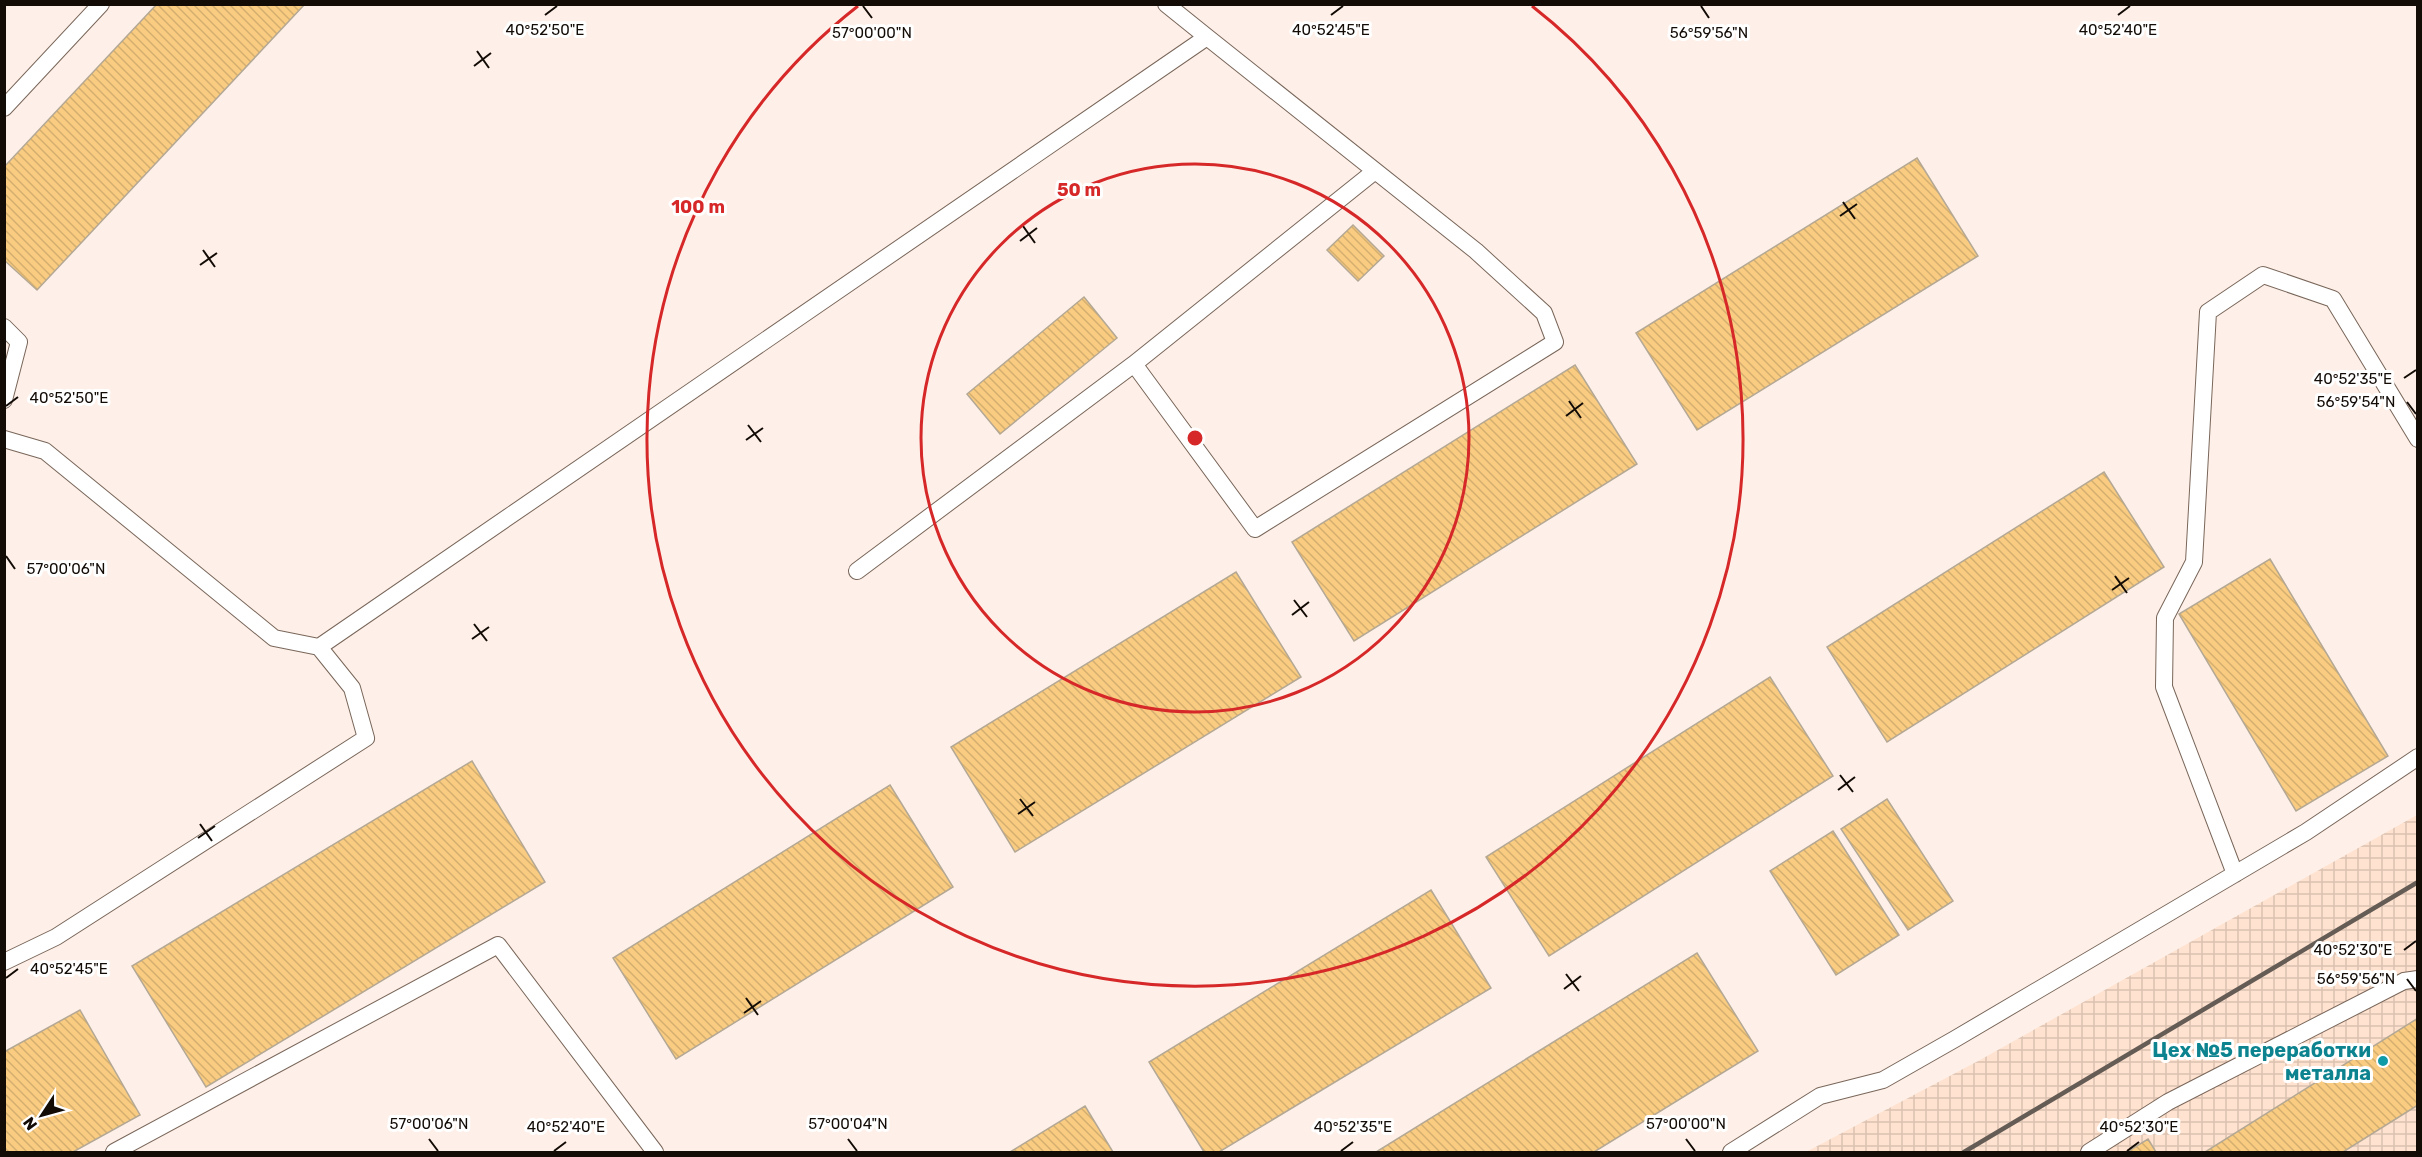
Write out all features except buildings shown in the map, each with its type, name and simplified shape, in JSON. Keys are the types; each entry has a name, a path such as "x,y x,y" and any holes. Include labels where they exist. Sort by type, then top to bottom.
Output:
{"lane":[{"path":"4,108 101,4"},
{"path":"1134,364 1255,529 1555,342 1544,313 1476,250 1166,4"},
{"path":"319,647 1207,37"},
{"path":"857,571 1134,364 1376,171"},
{"path":"2235,874 2164,687 2165,618 2193,562 2208,312 2263,275 2333,299 2418,439"},
{"path":"4,327 20,342 4,400"},
{"path":"4,439 45,451 274,638 319,647 352,688 366,738 56,937 4,962"},
{"path":"1731,1152 1820,1096 1883,1080 2306,832 2418,757"},
{"path":"114,1152 498,945 655,1152"},
{"path":"2089,1152 2168,1102 2404,981 2418,979"}],"shaded area":[{"path":"2417,815 2417,1152 1806,1152 1980,1060"}],"railway":[{"path":"1964,1152 2418,882"}],"place":[{"name":"Цех №5 переработки металла","path":"2383,1061"}]}
